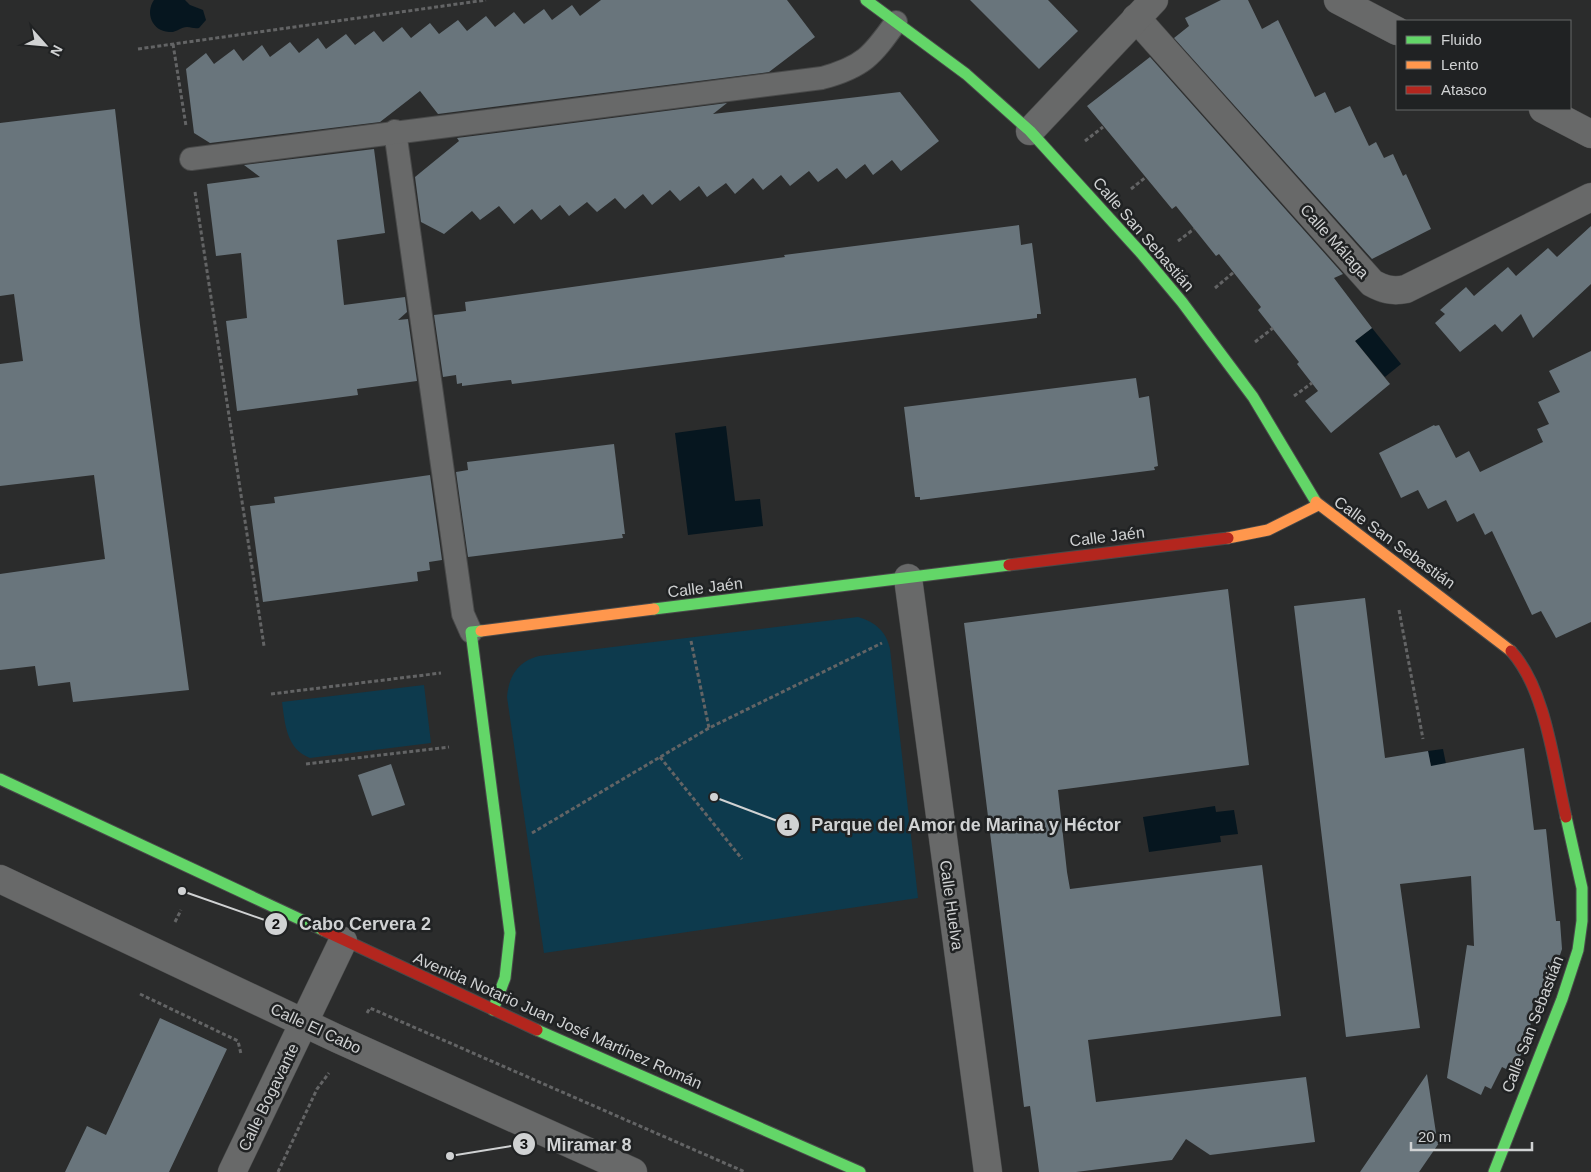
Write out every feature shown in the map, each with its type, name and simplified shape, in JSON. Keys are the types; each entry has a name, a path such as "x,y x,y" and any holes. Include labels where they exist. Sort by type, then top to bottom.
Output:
{"street":[{"name":"Calle San Sebastián","path":"866,0 966,74 1030,131 1141,253 1182,302 1253,397 1318,505 1506,646 1520,661 1536,692 1541,709 1582,888 1582,921 1578,950 1562,998 1504,1142 1494,1172"},
{"path":"1338,0 1396,31"},
{"path":"1030,131 1145,9"},
{"name":"Calle Málaga","path":"1145,9 1372,283 1380,288 1391,291 1406,289 1591,197"},
{"path":"1545,110 1591,134"},
{"name":"Calle Jaén","path":"470,632 1249,535 1271,530 1293,521 1318,505"},
{"name":"Calle Huelva","path":"908,578 988,1172"},
{"path":"470,632 510,933 505,978 493,1010"},
{"name":"Avenida Notario Juan José Martínez Román","path":"0,779 493,1010 860,1172"},
{"name":"Calle El Cabo","path":"0,879 304,1022 633,1172"},
{"name":"Calle Bogavante","path":"232,1172 343,941"}],"lane":[{"path":"190,159 395,131 822,78 842,72 874,53 896,22"},
{"path":"395,131 461,607 470,632"}],"path":[{"path":"138,49 486,0"},
{"path":"173,44 186,128"},
{"path":"1084,143 1103,127"},
{"path":"1127,192 1146,177"},
{"path":"195,189 264,646"},
{"path":"1175,244 1194,229"},
{"path":"1213,289 1234,272"},
{"path":"1253,344 1273,328"},
{"path":"1293,397 1312,382"},
{"path":"1398,607 1423,739"},
{"path":"690,633 709,728"},
{"path":"531,834 709,728 883,642"},
{"path":"271,694 448,672"},
{"path":"306,764 458,746"},
{"path":"660,757 742,859"},
{"path":"171,930 181,910"},
{"path":"140,994 238,1041 240,1054"},
{"path":"278,1172 317,1089"}],"shaded area":[{"path":"154,0 185,0 190,5 203,10 206,20 199,28 187,27 172,32 163,31 154,25 150,16 151,5"},
{"path":"1372,328 1401,364 1385,377 1355,341"},
{"path":"726,426 735,501 760,499 763,526 688,535 675,433"},
{"path":"858,617 875,625 883,632 890,649 918,898 544,953 507,697 512,676 520,666 539,656"},
{"path":"424,685 431,743 310,758 302,754 291,742 284,718 282,702"},
{"path":"1443,749 1450,784 1435,787 1428,751"},
{"path":"1215,806 1216,812 1234,810 1238,834 1220,836 1221,842 1149,852 1143,817"}],"building":[{"path":"601,0 787,0 815,37 769,72 438,114 420,91 380,122 210,143 194,133 186,69 206,53 214,64 234,49 243,61 262,45 270,57 290,42 299,53 318,38 326,49 346,34 355,45 374,31 383,42 402,27 411,38 430,23 439,34 458,20 467,31 486,16 495,27 514,12 524,24 544,9 552,20 572,5 580,16"},
{"path":"970,0 1048,0 1078,31 1039,69"},
{"path":"1221,0 1248,0 1262,29 1278,20 1315,97 1325,92 1335,113 1350,106 1369,146 1376,142 1384,158 1393,154 1403,176 1406,174 1431,229 1372,259 1174,38 1189,26 1185,18"},
{"path":"1150,57 1343,274 1334,278 1372,328 1355,341 1390,384 1331,433 1305,401 1318,391 1297,364 1299,362 1258,310 1261,307 1219,254 1216,256 1176,206 1172,209 1087,106"},
{"path":"900,92 939,141 901,171 892,160 873,175 865,164 846,179 837,168 818,182 809,171 790,186 781,175 763,190 753,178 735,194 726,183 707,197 699,186 680,201 670,190 652,205 643,194 625,209 615,198 597,212 587,202 569,216 560,205 541,220 532,209 514,224 499,206 480,220 472,211 444,234 421,222 415,177 459,141 457,138 727,103 713,114"},
{"path":"115,109 140,325 189,690 73,702 70,682 38,686 35,666 0,670 0,574 105,559 94,475 0,486 0,364 23,361 14,294 0,296 0,123"},
{"path":"374,149 385,233 337,240 344,305 405,297 407,312 398,320 408,319 417,381 357,389 358,395 237,411 226,321 247,318 241,253 216,256 207,184 260,177 244,165"},
{"path":"1019,225 1021,245 1032,243 1041,314 1037,314 1037,318 512,384 511,380 462,386 462,383 457,384 456,375 443,377 434,315 466,311 465,302 785,257 784,255"},
{"path":"1591,226 1591,284 1533,338 1521,314 1502,332 1495,324 1460,352 1435,323 1445,314 1440,310 1466,287 1474,296 1508,267 1516,276 1548,248 1557,257"},
{"path":"1591,351 1591,622 1556,638 1541,611 1532,615 1492,531 1485,535 1474,513 1457,522 1446,500 1428,509 1418,490 1401,498 1379,453 1434,425 1439,425 1456,458 1469,451 1480,472 1543,442 1537,429 1549,424 1538,402 1560,392 1549,371"},
{"path":"1136,378 1139,398 1149,396 1158,466 1154,467 1155,470 920,500 920,497 915,497 904,407"},
{"path":"614,444 625,534 622,534 623,538 468,557 456,472 468,470 467,462"},
{"path":"430,475 442,560 429,562 430,570 417,572 418,581 263,602 250,506 275,503 274,497"},
{"path":"1228,589 1249,765 1058,790 1067,872 1070,889 1262,865 1281,1016 1088,1040 1096,1102 1306,1077 1315,1142 1210,1155 1186,1139 1172,1160 1076,1172 1039,1172 1030,1106 1024,1107 964,623"},
{"path":"1365,598 1385,758 1428,751 1431,766 1524,748 1534,830 1546,829 1556,921 1560,921 1562,949 1548,991 1533,1003 1529,1039 1512,1072 1502,1067 1491,1089 1485,1086 1481,1095 1447,1078 1467,945 1474,946 1471,876 1400,884 1420,1028 1346,1037 1294,606"},
{"path":"391,764 405,805 372,816 358,775"},
{"path":"160,1018 227,1049 169,1172 65,1172 87,1126 106,1135"},
{"path":"1427,1074 1436,1133 1432,1138 1439,1143 1419,1172 1360,1172"}],"traffic: fast":[{"path":"866,0 966,74 1030,131 1141,253 1182,302 1253,397 1316,502"},
{"path":"654,609 1009,565"},
{"path":"481,631 471,632 510,933 505,978 493,1010"},
{"path":"0,779 323,930"},
{"path":"1494,1172 1562,999 1578,950 1582,921 1582,888 1566,817"},
{"path":"537,1030 860,1172"}],"traffic: slow":[{"path":"1316,502 1511,651"},
{"path":"1228,538 1268,530 1318,505"},
{"path":"481,631 654,609"}],"traffic: jam":[{"path":"1009,565 1228,538"},
{"path":"1511,651 1523,667 1541,707 1553,752 1566,817"},
{"path":"323,930 537,1030"}],"place":[{"name":"Parque del Amor de Marina y Héctor","path":"714,797"},
{"name":"Cabo Cervera 2","path":"182,891"},
{"name":"Miramar 8","path":"450,1156"}]}
